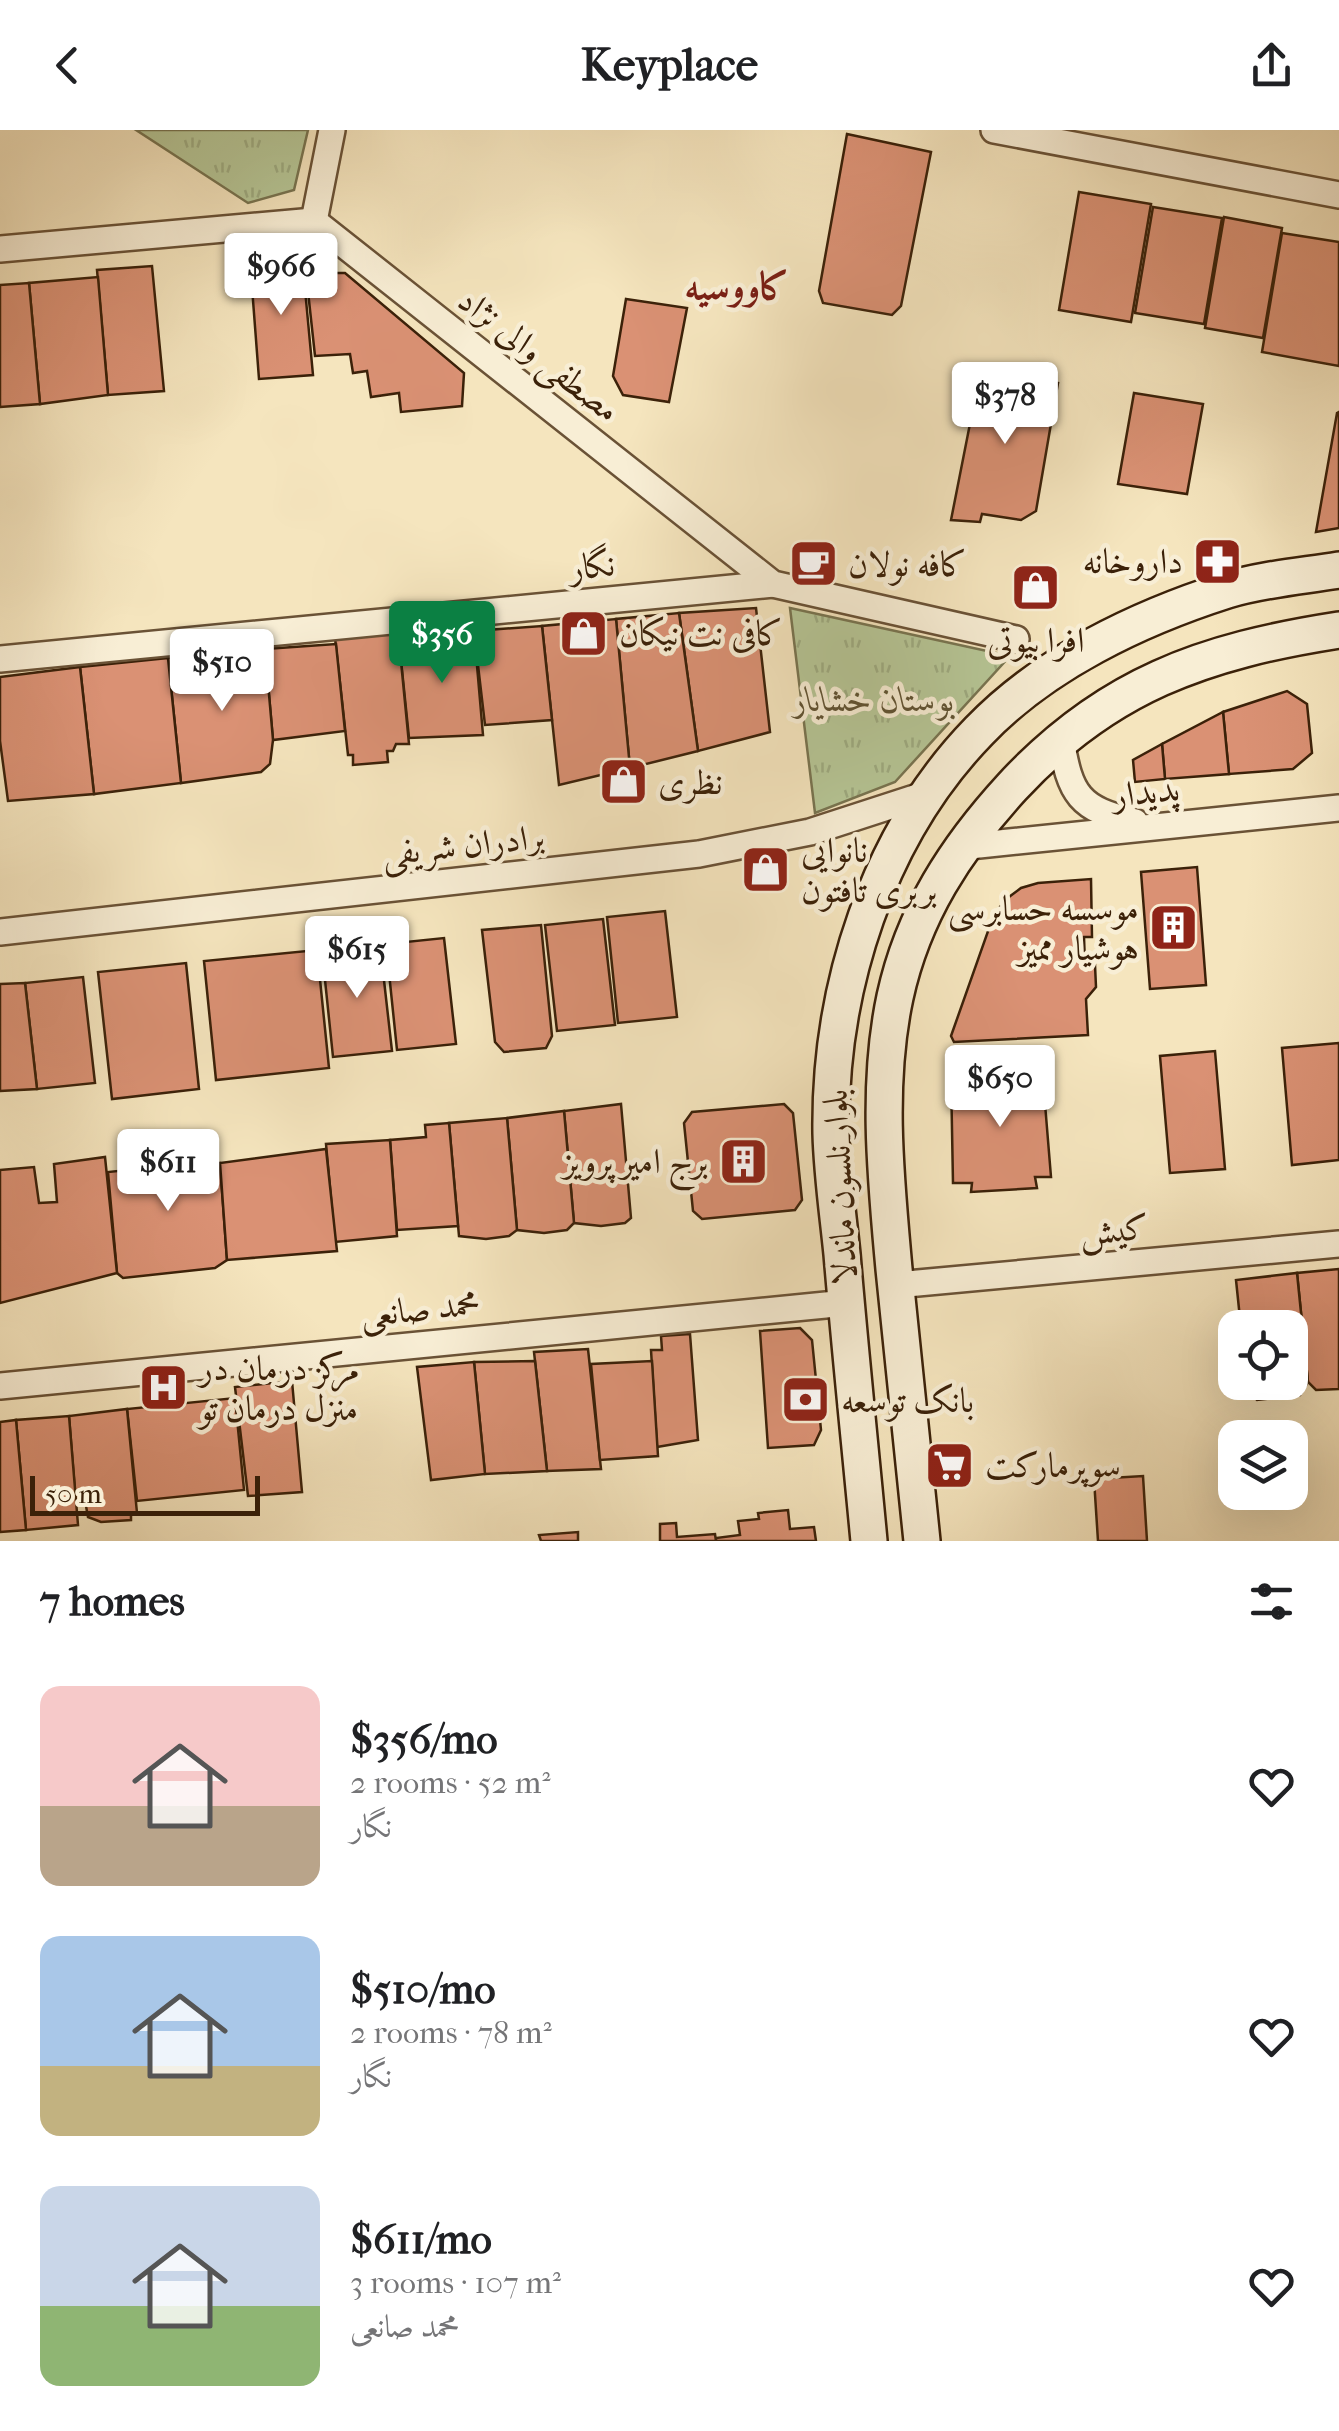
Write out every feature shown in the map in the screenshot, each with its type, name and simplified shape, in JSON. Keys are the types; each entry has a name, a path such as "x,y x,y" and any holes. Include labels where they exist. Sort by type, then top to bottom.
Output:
{"main road":[{"name":"بلوار نلسون ماندلا","path":"869,1541 832,1134 837,1041 845,989 878,886 896,848 947,766 981,728 1016,698 1119,632 1231,589 1339,570"},
{"name":"بلوار نلسون ماندلا","path":"922,1541 885,1168 886,1061 896,996 910,948 930,902 960,847 1025,773 1061,738 1121,696 1175,670 1266,643 1339,630"}],"street":[{"path":"0,250 314,222 332,130"},
{"path":"994,130 1339,196"},
{"name":"مصطفی والی نژاد","path":"314,222 773,584 1016,639"},
{"name":"نگار","path":"0,659 773,584"},
{"path":"1061,738 1072,785 1086,803 1102,814 1155,826"},
{"name":"برادران شریفی","path":"0,932 700,854 810,832 928,794"},
{"name":"پدیدار","path":"960,847 1339,808"},
{"name":"کیش","path":"896,1285 1339,1244"},
{"name":"محمد صانعی","path":"0,1386 846,1303"}],"green space":[{"path":"136,130 308,130 294,190 248,203"},
{"name":"بوستان خشایار","path":"790,608 1010,656 895,782 815,813"}],"building":[{"path":"847,134 931,152 901,306 892,315 823,303 819,291"},
{"path":"1079,192 1151,204 1131,322 1059,310"},
{"path":"1153,207 1222,218 1204,324 1135,313"},
{"path":"1224,217 1282,228 1263,338 1205,328"},
{"path":"1282,233 1339,242 1339,366 1262,352"},
{"path":"302,257 313,375 259,379 250,261"},
{"path":"152,266 164,391 108,395 97,270"},
{"path":"306,273 345,273 464,373 462,406 401,412 399,393 371,397 367,371 353,373 350,354 315,356"},
{"path":"98,277 108,395 40,404 29,283"},
{"path":"29,283 40,404 0,407 0,285"},
{"path":"626,299 687,308 669,402 623,395 613,376"},
{"path":"981,368 1058,383 1036,511 1021,520 982,514 980,522 951,520"},
{"path":"1134,393 1203,404 1187,494 1118,484"},
{"path":"1337,413 1339,528 1316,532"},
{"path":"756,608 770,732 698,751 679,613"},
{"path":"679,613 698,751 630,768 616,619"},
{"path":"616,619 630,768 559,785 542,626"},
{"path":"542,626 552,720 485,725 474,631"},
{"path":"474,631 483,735 409,738 399,641"},
{"path":"391,632 392,641 399,641 409,744 396,744 393,751 387,751 388,762 353,765 353,755 348,755 335,638"},
{"path":"336,644 345,731 273,740 265,649"},
{"path":"265,649 273,740 270,764 261,772 181,783 168,658"},
{"path":"168,658 181,783 94,794 80,667"},
{"path":"80,667 94,794 8,801 0,741 0,677"},
{"path":"1287,691 1307,704 1312,753 1293,769 1229,774 1223,712"},
{"path":"1223,712 1229,774 1165,779 1162,744"},
{"path":"1162,744 1165,779 1135,782 1133,760"},
{"name":"موسسه حسابرسی هوشیار ممیز","path":"1197,867 1206,985 1150,989 1141,872"},
{"path":"1091,879 1092,937 1084,937 1085,965 1095,965 1096,987 1086,999 1088,1035 954,1042 951,1036 993,917 1005,900 1021,888 1038,883"},
{"path":"665,911 677,1017 618,1023 607,917"},
{"path":"603,919 615,1025 557,1031 545,925"},
{"path":"541,925 552,1036 546,1048 504,1052 495,1042 482,930"},
{"path":"444,938 456,1044 397,1050 386,944"},
{"path":"380,945 392,1051 333,1057 322,951"},
{"path":"317,950 329,1068 216,1080 204,961"},
{"path":"186,963 199,1089 112,1099 98,972"},
{"path":"83,977 95,1083 37,1089 25,983"},
{"path":"25,983 37,1089 0,1091 0,984"},
{"path":"1339,1043 1339,1160 1292,1165 1282,1048"},
{"path":"1215,1051 1225,1169 1170,1173 1160,1056"},
{"path":"1042,1067 1051,1177 1035,1177 1037,1188 971,1192 972,1183 953,1183 951,1075"},
{"path":"621,1104 631,1218 625,1223 601,1226 574,1223 564,1111"},
{"name":"برج امیر پرویز","path":"784,1104 793,1113 802,1200 795,1210 702,1219 693,1211 684,1123 692,1112"},
{"path":"564,1111 574,1223 567,1230 544,1233 517,1230 507,1118"},
{"path":"507,1118 517,1230 509,1236 486,1239 459,1236 449,1123"},
{"path":"449,1123 458,1226 397,1230 390,1140 426,1137 425,1125"},
{"path":"390,1140 397,1236 335,1242 326,1144"},
{"path":"201,1149 202,1163 220,1163 227,1260 215,1268 123,1278 117,1273 108,1172 128,1170 127,1156"},
{"path":"326,1149 337,1251 227,1260 220,1163"},
{"path":"105,1157 117,1273 0,1303 0,1170 34,1167 39,1203 57,1202 54,1164"},
{"path":"1339,1269 1339,1389 1316,1390 1308,1382 1308,1310 1301,1310 1297,1273"},
{"path":"1297,1273 1301,1310 1239,1310 1236,1280"},
{"path":"800,1328 812,1340 821,1430 814,1445 768,1448 760,1331"},
{"path":"690,1334 698,1440 657,1447 651,1350 662,1350 661,1336"},
{"path":"588,1349 601,1469 547,1471 534,1352"},
{"path":"535,1361 547,1471 485,1474 474,1362"},
{"path":"652,1361 658,1456 600,1460 591,1364"},
{"path":"474,1362 485,1474 431,1480 417,1367"},
{"path":"292,1381 302,1492 248,1496 235,1387"},
{"path":"235,1398 244,1490 137,1501 127,1409"},
{"path":"127,1409 137,1513 131,1513 131,1520 101,1522 88,1517 86,1506 76,1504 69,1416"},
{"path":"69,1416 78,1525 26,1530 16,1420"},
{"path":"16,1420 26,1530 0,1532 0,1422"},
{"path":"1143,1476 1147,1541 1098,1541 1094,1479"},
{"path":"788,1510 790,1529 814,1527 816,1541 716,1541 740,1535 738,1521 759,1519 758,1513"},
{"path":"676,1523 677,1537 715,1534 716,1541 660,1541 660,1524"},
{"path":"578,1532 578,1541 541,1541 539,1535"}],"place":[{"name":"داروخانه","path":"1218,561"},
{"name":"کافه نولان","path":"813,564"},
{"name":"افرا بيوتى","path":"1036,588"},
{"name":"کافی نت نیکان","path":"584,633"},
{"name":"نظری","path":"623,782"},
{"name":"نانوایی بربری تافتون","path":"766,870"},
{"name":"موسسه حسابرسی هوشیار ممیز","path":"1174,928"},
{"name":"برج امیر پرویز","path":"743,1161"},
{"name":"مرکز درمان در منزل درمان تو","path":"164,1388"},
{"name":"بانک توسعه","path":"806,1400"},
{"name":"سوپرمارکت","path":"950,1465"}],"district":[{"name":"کاووسیه","path":"737,286"}]}
